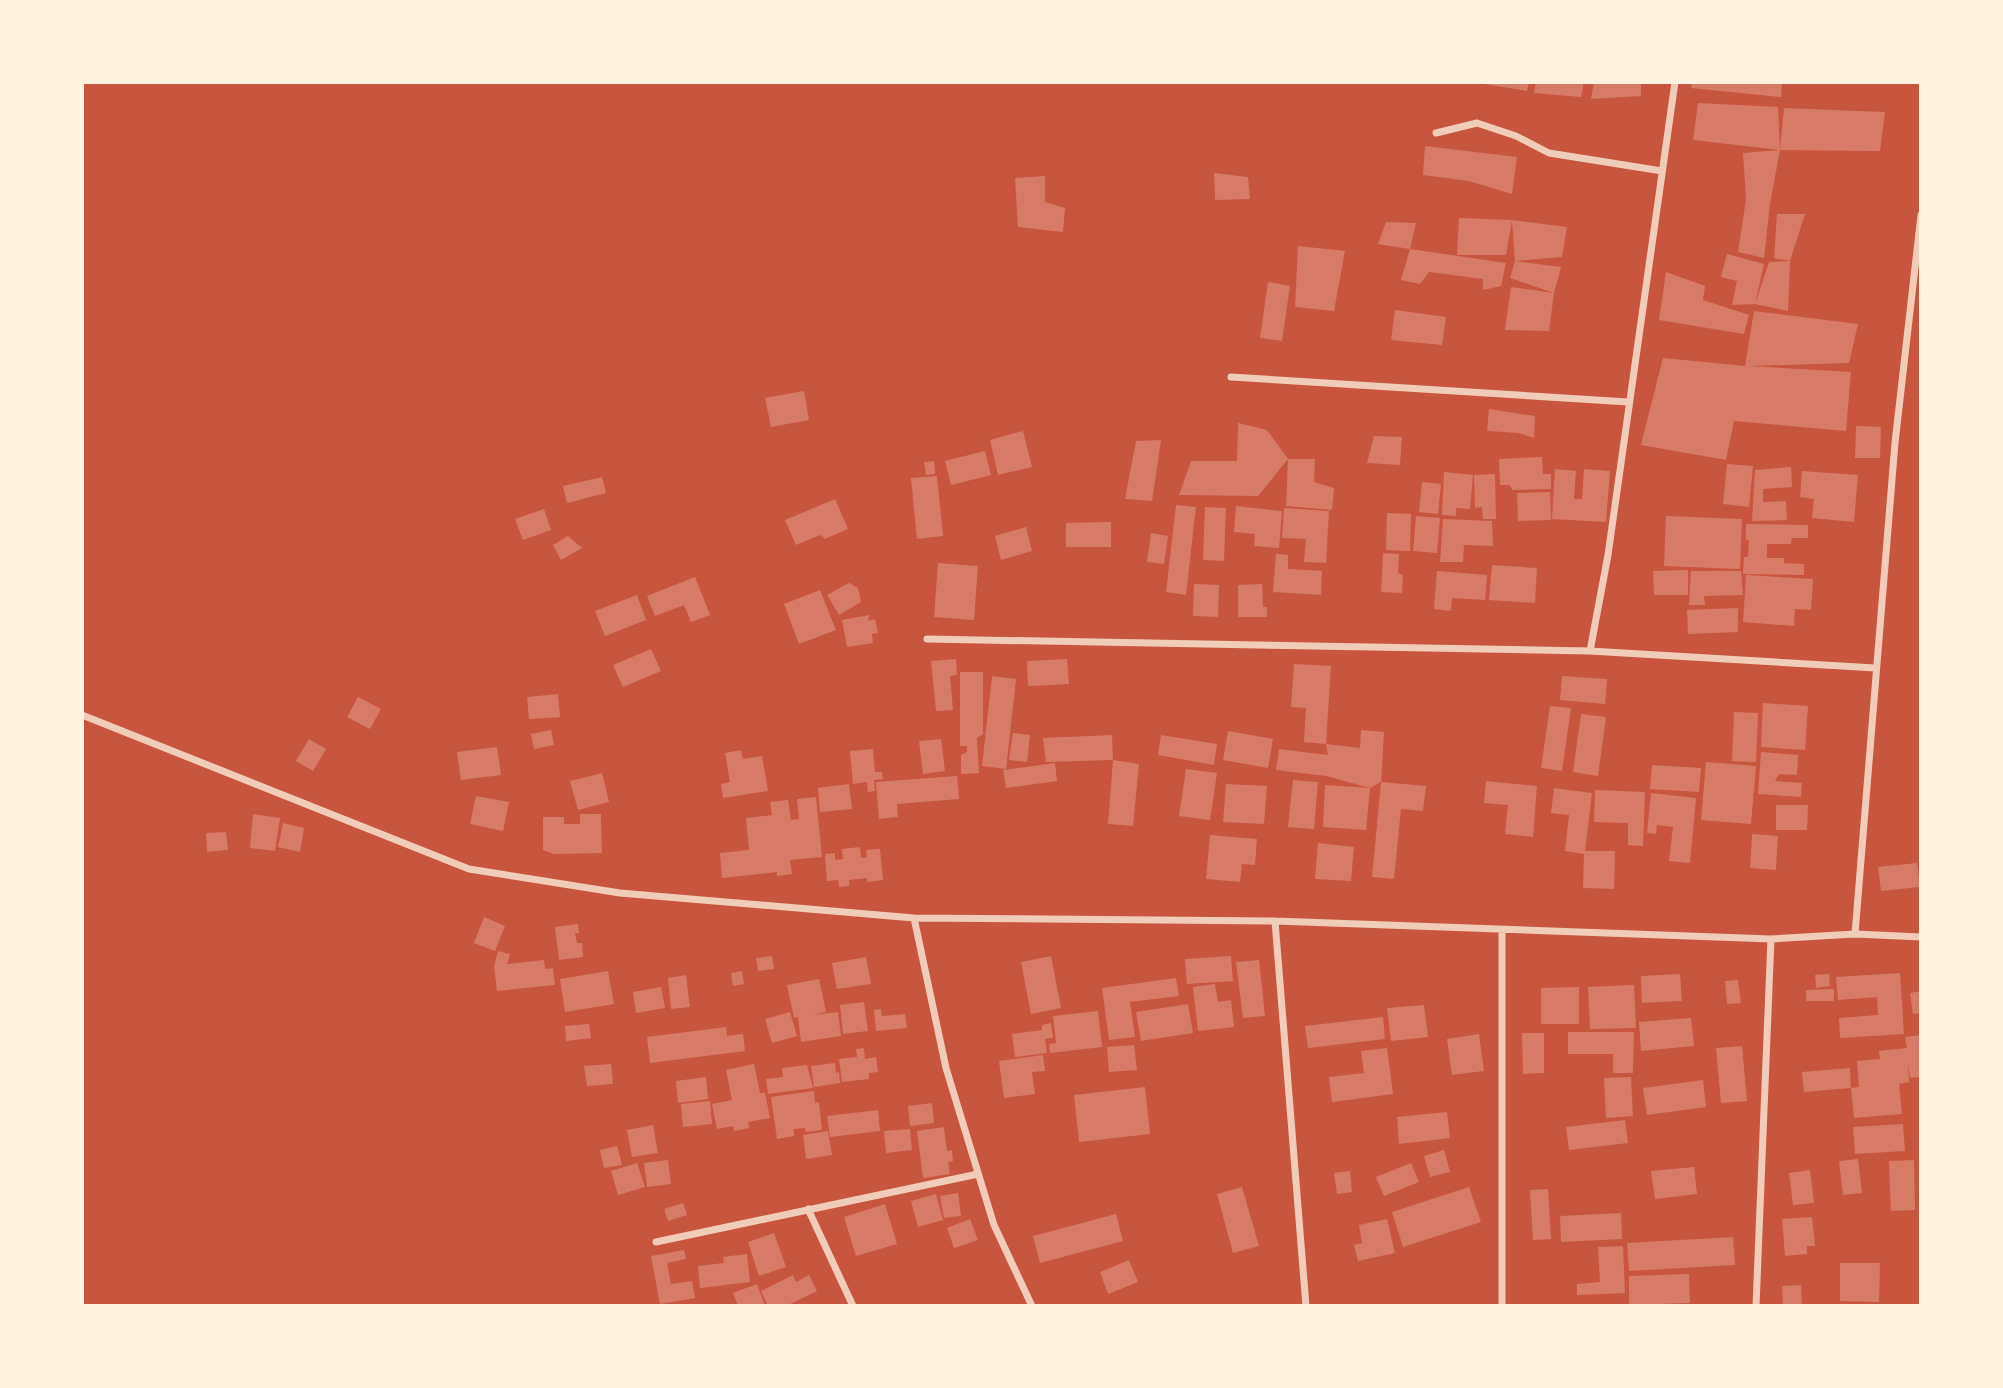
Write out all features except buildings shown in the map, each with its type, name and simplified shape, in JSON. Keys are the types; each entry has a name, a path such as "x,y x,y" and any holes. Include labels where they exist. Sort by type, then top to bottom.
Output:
{"street":[{"path":"1591,651 1608,555 1675,82"},
{"path":"1436,133 1477,123 1517,136 1549,153 1662,171"},
{"path":"1854,934 1895,443 1921,215"},
{"path":"1231,377 1628,402"},
{"path":"927,639 1591,651 1875,668"},
{"path":"82,715 469,869 620,893 914,918 1275,921 1771,939 1854,934 1921,937"},
{"path":"914,918 946,1068 978,1174 994,1225 1032,1306"},
{"path":"1275,921 1306,1306"},
{"path":"1502,1306 1503,931"},
{"path":"1756,1306 1771,939"},
{"path":"656,1242 978,1174"},
{"path":"808,1209 853,1306"}]}
